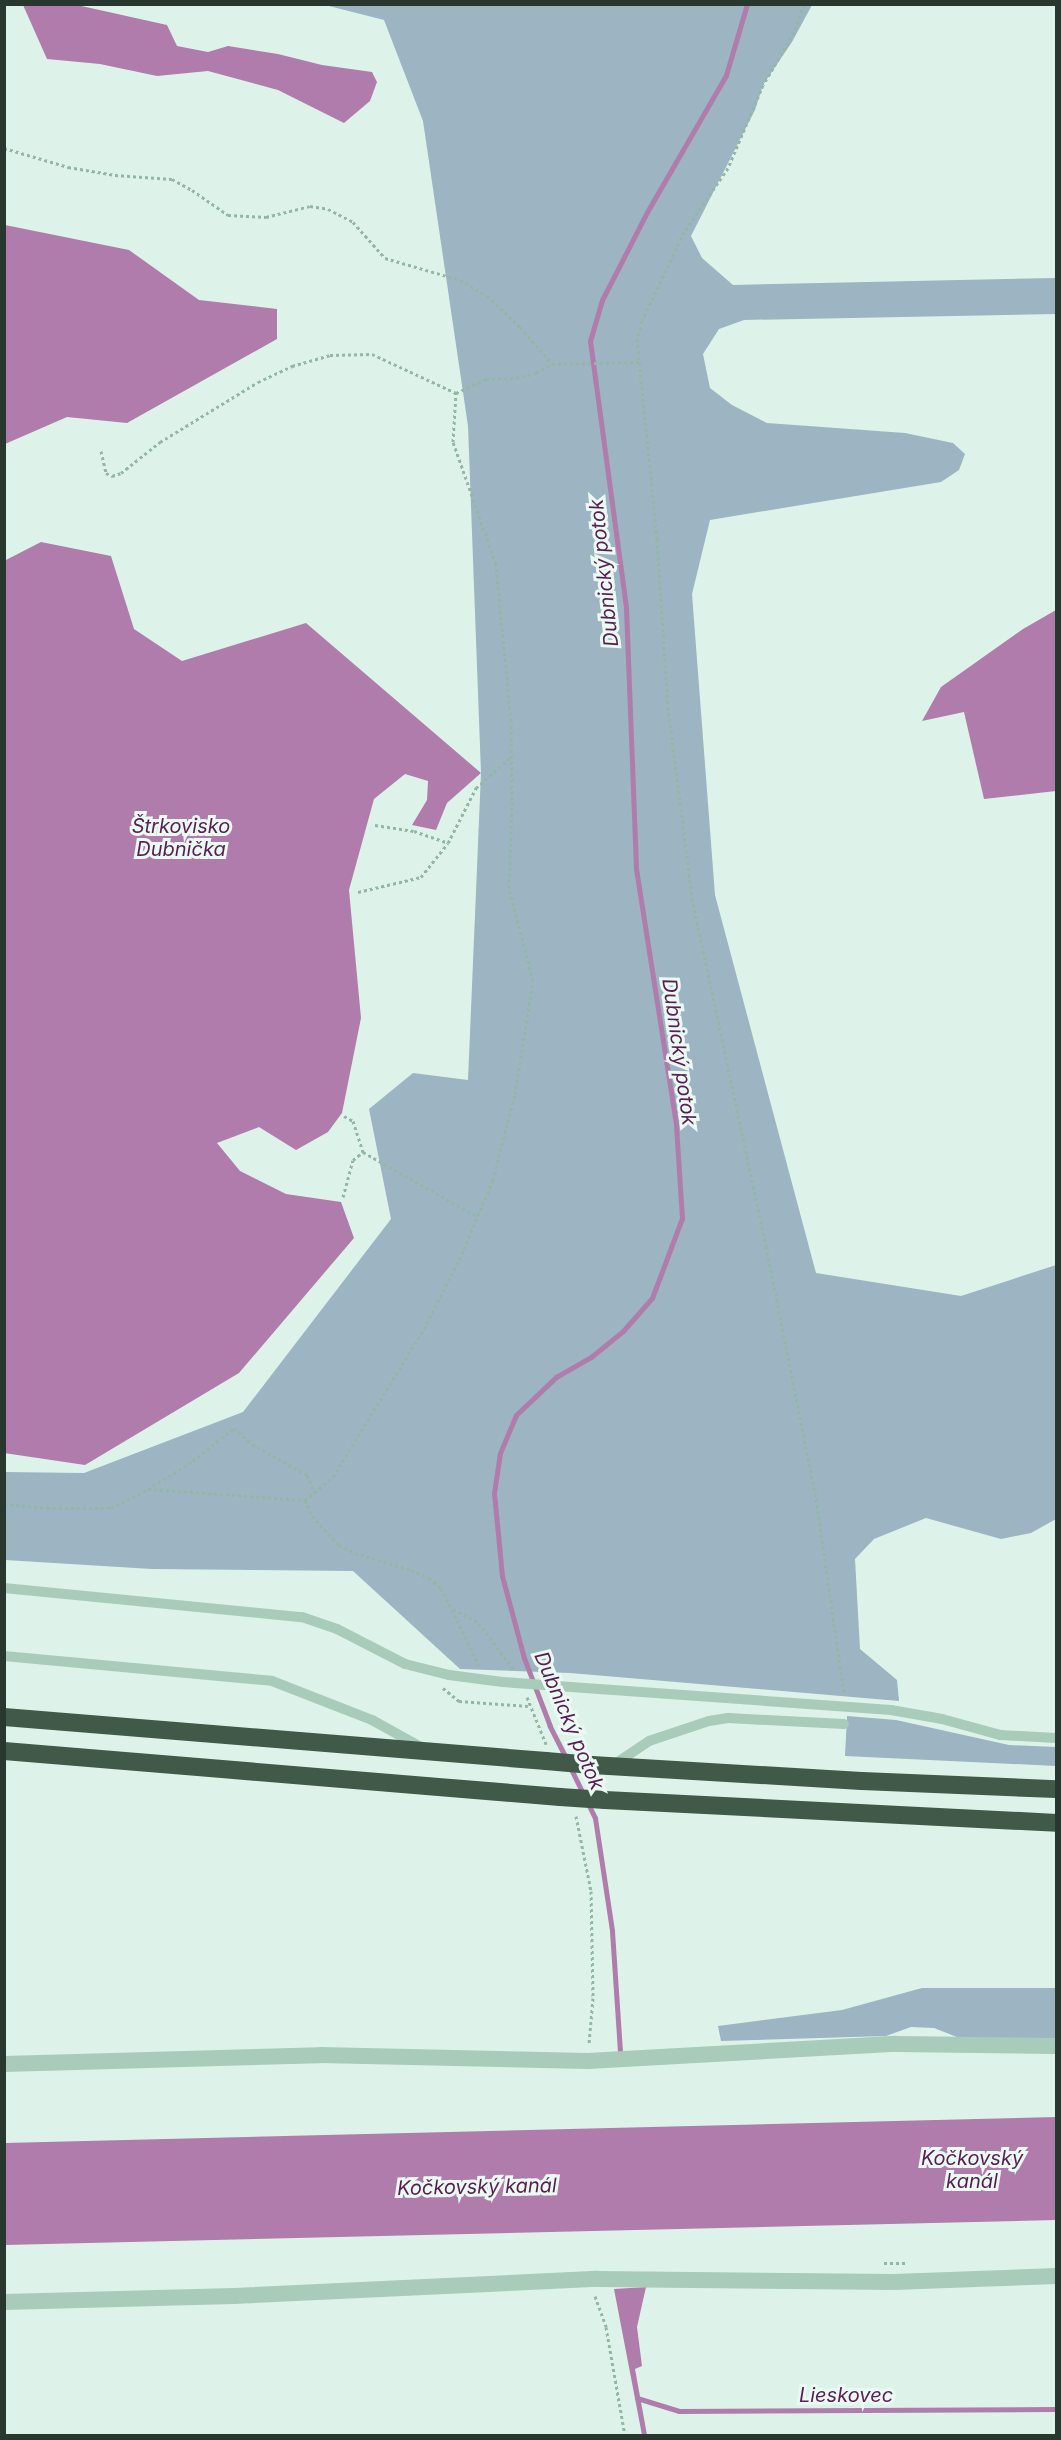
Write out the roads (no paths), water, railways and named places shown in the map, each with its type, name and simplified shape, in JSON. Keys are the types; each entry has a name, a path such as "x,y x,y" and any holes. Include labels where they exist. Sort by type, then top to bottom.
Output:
{"highway":[{"path":"4,1717 432,1753 546,1754 592,1765 862,1781 1056,1789"},
{"path":"4,1751 566,1803 605,1800 1056,1823"}],"street":[{"path":"4,2064 320,2055 588,2061 896,2044 1056,2046"},
{"path":"4,2302 246,2295 594,2279 894,2282 1056,2276"}],"lane":[{"path":"4,1588 302,1617 323,1622 405,1664 429,1671 486,1680 846,1706 942,1719 1000,1735 1056,1738"},
{"path":"4,1656 272,1681 372,1720 432,1753"},
{"path":"611,1766 649,1741 709,1721 728,1718 844,1724"}],"water":[{"path":"23,5 77,5 167,25 177,46 208,52 228,46 278,54 322,65 372,72 377,82 370,101 344,123 278,90 208,71 157,76 100,64 47,59"},
{"path":"5,225 129,250 199,300 277,309 277,339 127,423 67,417 5,444"},
{"name":"Štrkovisko Dubnička","path":"41,542 111,556 134,629 182,661 306,623 481,773 447,803 436,830 412,825 427,800 428,781 405,774 374,799 349,890 361,1018 342,1113 328,1132 296,1150 259,1127 217,1143 240,1171 286,1194 341,1202 354,1238 239,1373 85,1465 4,1453 4,561"},
{"path":"1056,610 1056,791 984,799 964,712 922,721 941,687 1023,629"},
{"name":"Kočkovský kanál","path":"1056,2117 1056,2220 5,2245 5,2143"},
{"path":"646,2287 637,2327 642,2366 635,2369 647,2435 642,2435 614,2289"}],"waterway":[{"name":"Dubnický potok","path":"566,1758 550,1726 524,1658 502,1576 494,1493 500,1453 516,1415 556,1377 591,1357 623,1331 652,1298 682,1218 676,1124 636,868 626,607 590,341 602,300 647,212 726,75 747,4"},
{"name":"Dubnický potok","path":"570,1767 595,1818 612,1931 620,2051"},
{"name":"Lieskovec","path":"637,2398 679,2411 1056,2409"}]}
